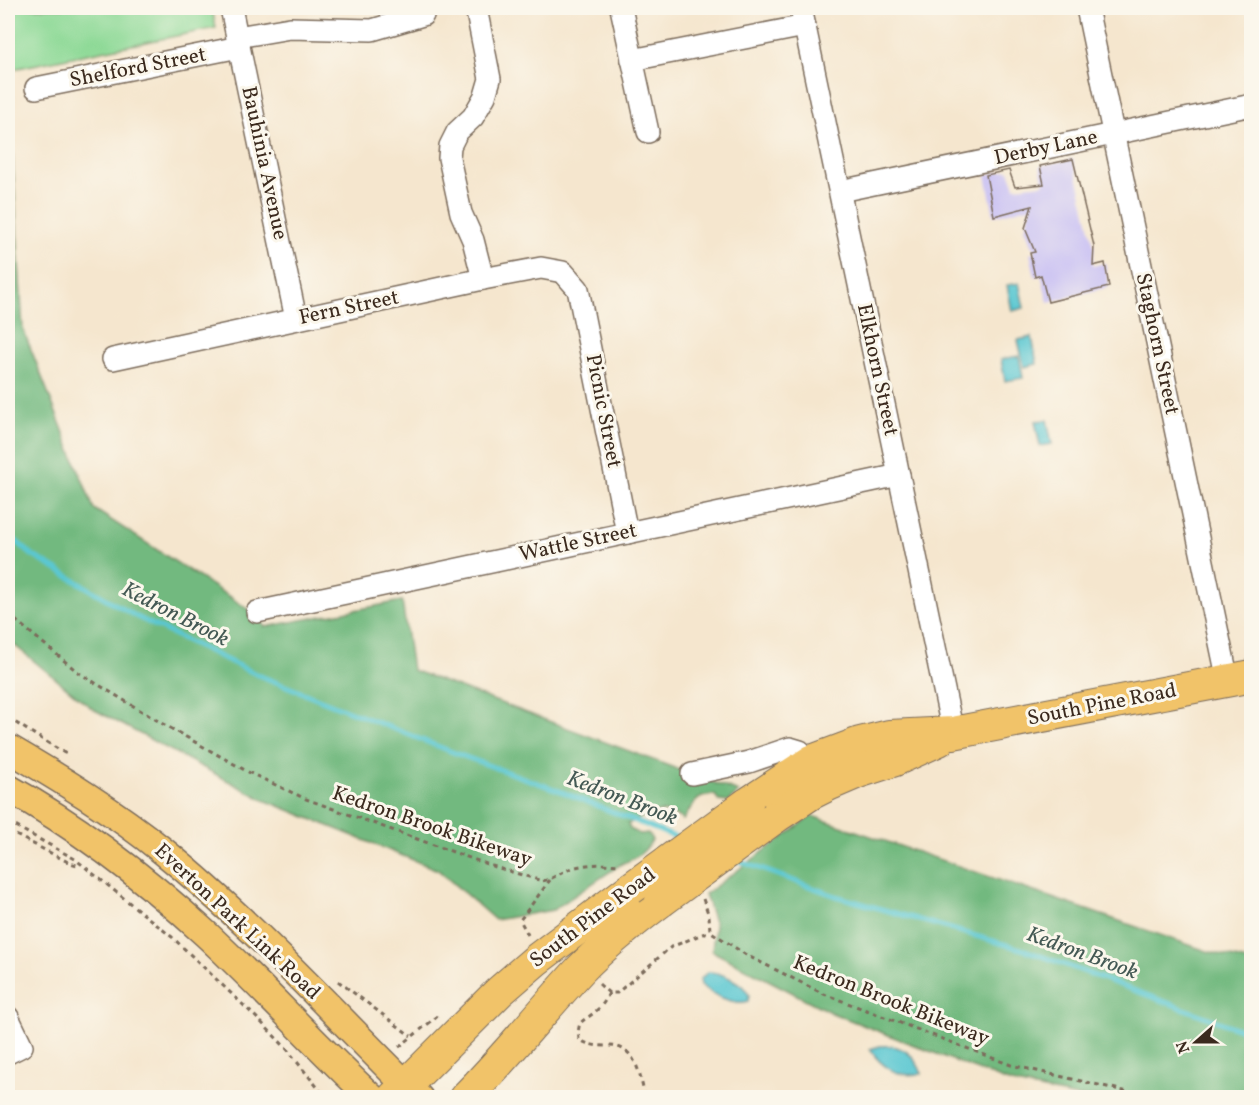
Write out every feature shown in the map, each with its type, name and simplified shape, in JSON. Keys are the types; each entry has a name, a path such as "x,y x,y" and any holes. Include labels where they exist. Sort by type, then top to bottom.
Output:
{"highway":[{"name":"South Pine Road","path":"406,1093 499,992 626,877 760,811 821,773 861,743 889,736 953,733 1240,679"},
{"name":"South Pine Road","path":"465,1098 512,1049 582,969 760,811"}],"main road":[{"name":"Everton Park Link Road","path":"8,748 61,780 162,850 253,933 406,1093"},
{"name":"Everton Park Link Road","path":"8,788 76,831 160,894 206,934 372,1098"}],"street":[{"name":"Bauhinia Avenue","path":"231,8 296,319"},
{"path":"476,8 490,79 485,96 473,117 457,132 450,146 449,158 461,213 473,240 483,279"},
{"path":"621,8 648,132"},
{"name":"Staghorn Street","path":"1087,8 1240,679"},
{"name":"Shelford Street","path":"36,88 290,28 372,30 423,15"},
{"path":"632,60 803,17"},
{"name":"Elkhorn Street","path":"803,17 953,733"},
{"name":"Derby Lane","path":"840,191 1251,105"},
{"name":"Fern Street","path":"113,359 542,268 563,272 578,289"},
{"name":"Picnic Street","path":"578,289 627,533"},
{"name":"Wattle Street","path":"257,612 899,475"},
{"path":"692,774 749,762 786,748 800,751 821,773"},
{"path":"8,1017 22,1046 8,1053"}],"path":[{"name":"Kedron Brook Bikeway","path":"8,614 79,674 250,773 306,799 492,866 542,881 550,880 570,869 595,864 626,877"},
{"path":"8,822 75,859 82,867 143,912 273,1035 326,1098"},
{"path":"8,831 70,864 82,867"},
{"path":"531,942 520,920 550,880"},
{"path":"597,983 609,993 617,993 671,947 710,931 710,916 702,896"},
{"name":"Kedron Brook Bikeway","path":"710,931 746,955 824,994 988,1057 1011,1065 1155,1098"},
{"path":"337,981 411,1036"},
{"path":"609,993 597,1011 581,1021 578,1028 579,1039 587,1045 622,1048 630,1055 638,1068 645,1097"}],"green space":[{"path":"8,8 212,8 216,28 8,70"},
{"path":"8,83 23,329 94,509 259,616 265,627 402,601 412,670 739,792 728,802 719,801 715,795 699,799 692,805 683,820 675,815 662,812 649,814 628,824 630,829 640,834 648,833 652,840 639,855 623,863 553,910 495,920 438,870 264,800 93,709 8,640"},
{"path":"812,816 1207,951 1251,962 1251,1097 1077,1097 1011,1083 832,1013 712,951 715,925 705,894"}],"water":[{"path":"1019,283 1024,308 1012,311 1007,285"},
{"path":"1032,337 1037,364 1024,367 1018,340"},
{"path":"1019,356 1023,378 1005,381 1001,359"},
{"path":"1047,420 1052,444 1040,446 1035,421"},
{"path":"708,972 737,982 749,995 748,1001 730,1001 705,988 701,985 700,979"},
{"path":"880,1046 895,1047 906,1052 915,1060 922,1073 899,1073 886,1067 870,1049"}],"building":[{"path":"1073,159 1094,246 1093,266 1105,263 1109,287 1048,302 1041,275 1035,277 1030,253 1035,252 1025,228 1032,206 994,216 986,175 1009,170 1015,187 1044,184 1040,166"}],"waterway":[{"name":"Kedron Brook","path":"8,534 32,555 137,617 258,675 680,839"},
{"name":"Kedron Brook","path":"736,860 836,896 1028,951 1252,1034"}]}
